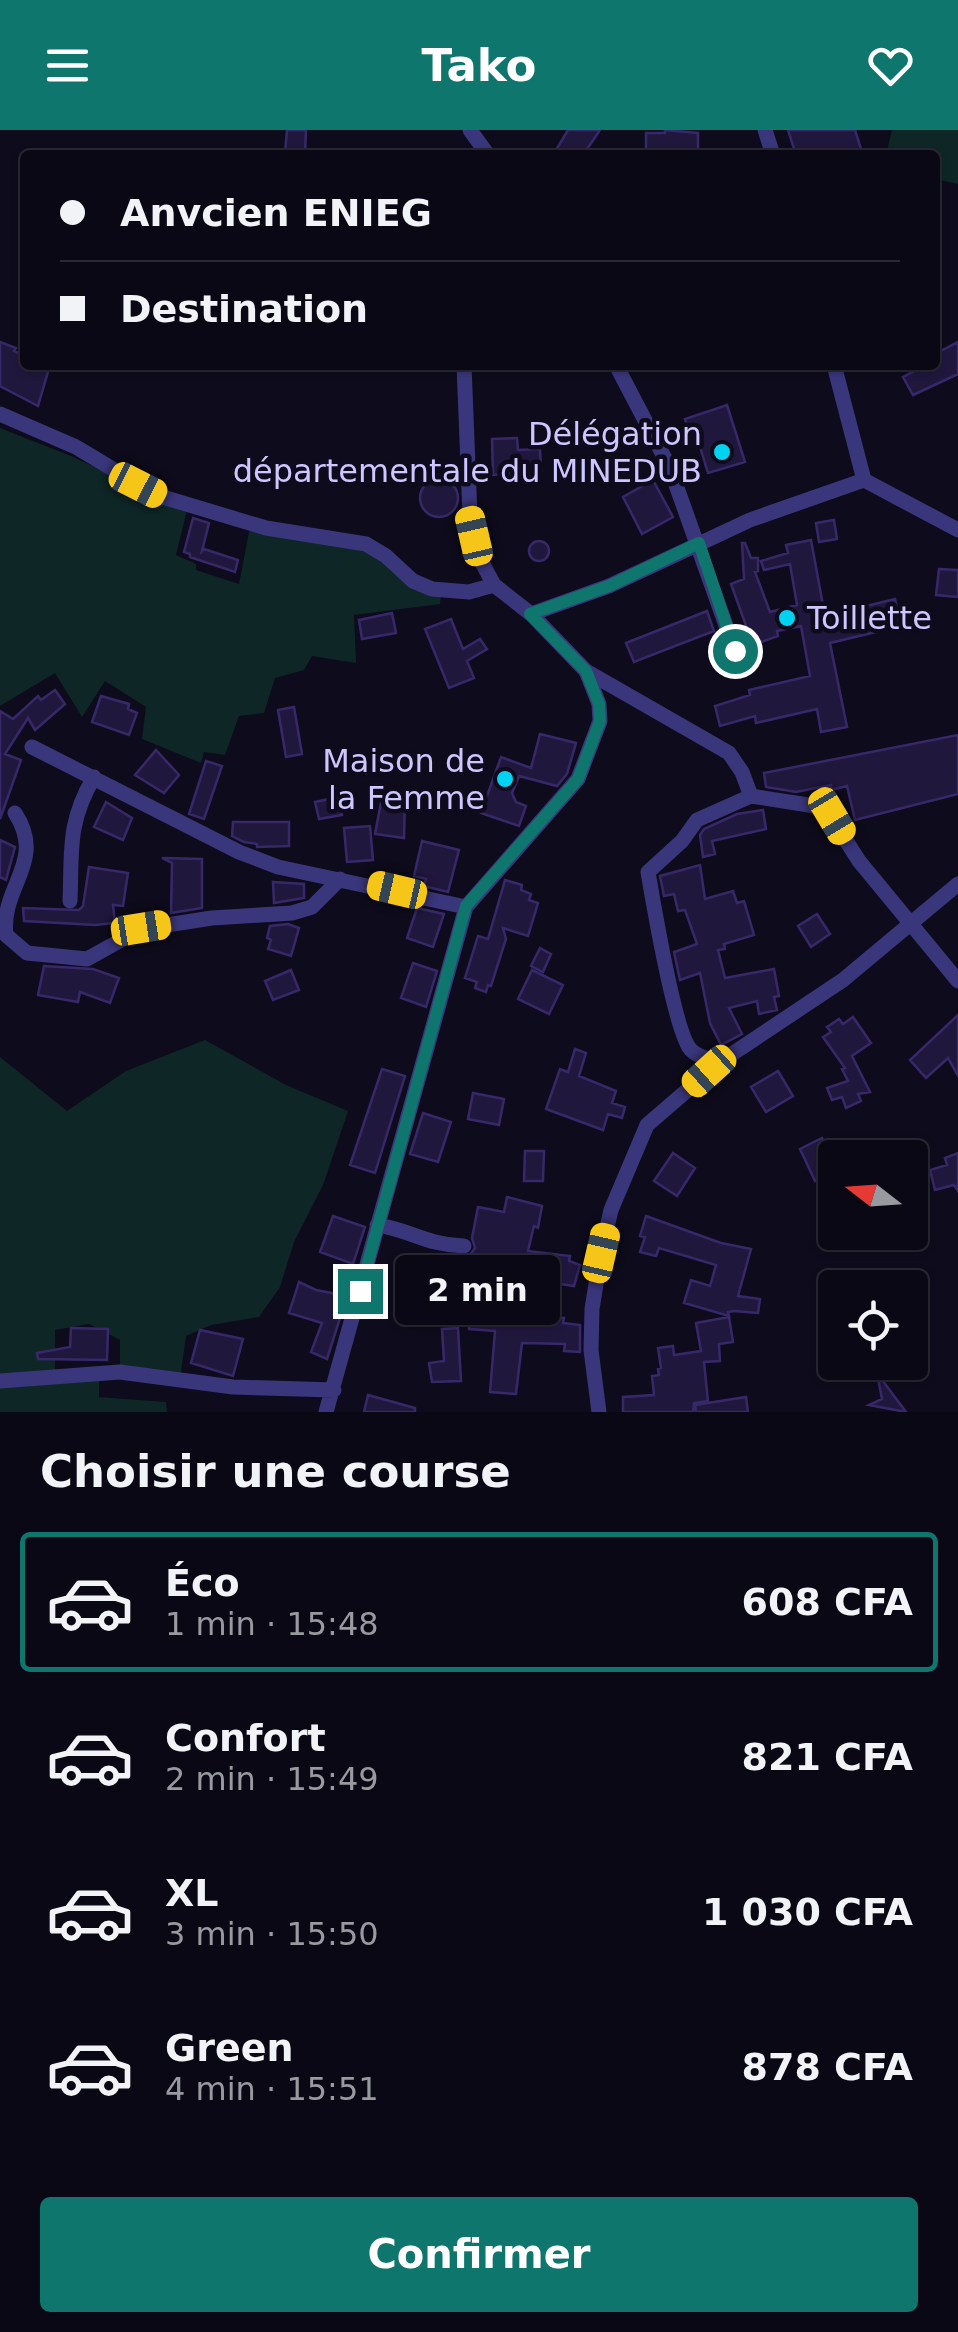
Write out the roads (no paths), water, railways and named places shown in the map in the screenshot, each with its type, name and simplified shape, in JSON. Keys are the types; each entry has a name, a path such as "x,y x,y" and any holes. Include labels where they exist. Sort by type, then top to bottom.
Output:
{"street":[{"path":"464,370 470,516 479,557 494,584 586,671 728,754 742,772 751,796"},
{"path":"619,370 670,468 735,651"},
{"path":"835,370 864,480"},
{"path":"0,414 76,447 156,494 266,528 366,544 386,556 412,581 432,590 469,592 494,584"},
{"path":"530,614 609,586 750,520 864,480 958,530"},
{"path":"326,1412 466,906 578,779 600,721 599,704 586,671"},
{"path":"32,747 239,852 278,867 466,906"},
{"path":"70,901 72,830 79,802 94,777"},
{"path":"720,1062 701,1057 685,1041 664,964 648,872 682,841 697,820 751,796 825,811 860,861 958,981"},
{"path":"16,813 28,846 5,924 6,934 15,945 38,956 87,959 141,928 292,913 312,906 340,879"},
{"path":"599,1412 591,1350 592,1309 610,1210 648,1125 720,1062 842,980 958,884"},
{"path":"377,1225 392,1227 425,1242 464,1246"},
{"path":"0,1381 120,1372 232,1387 334,1390"}],"place":[{"name":"Délégation départementale du MINEDUB","path":"722,452"},
{"name":"Toillette","path":"787,618"},
{"name":"Maison de la Femme","path":"505,779"}]}
